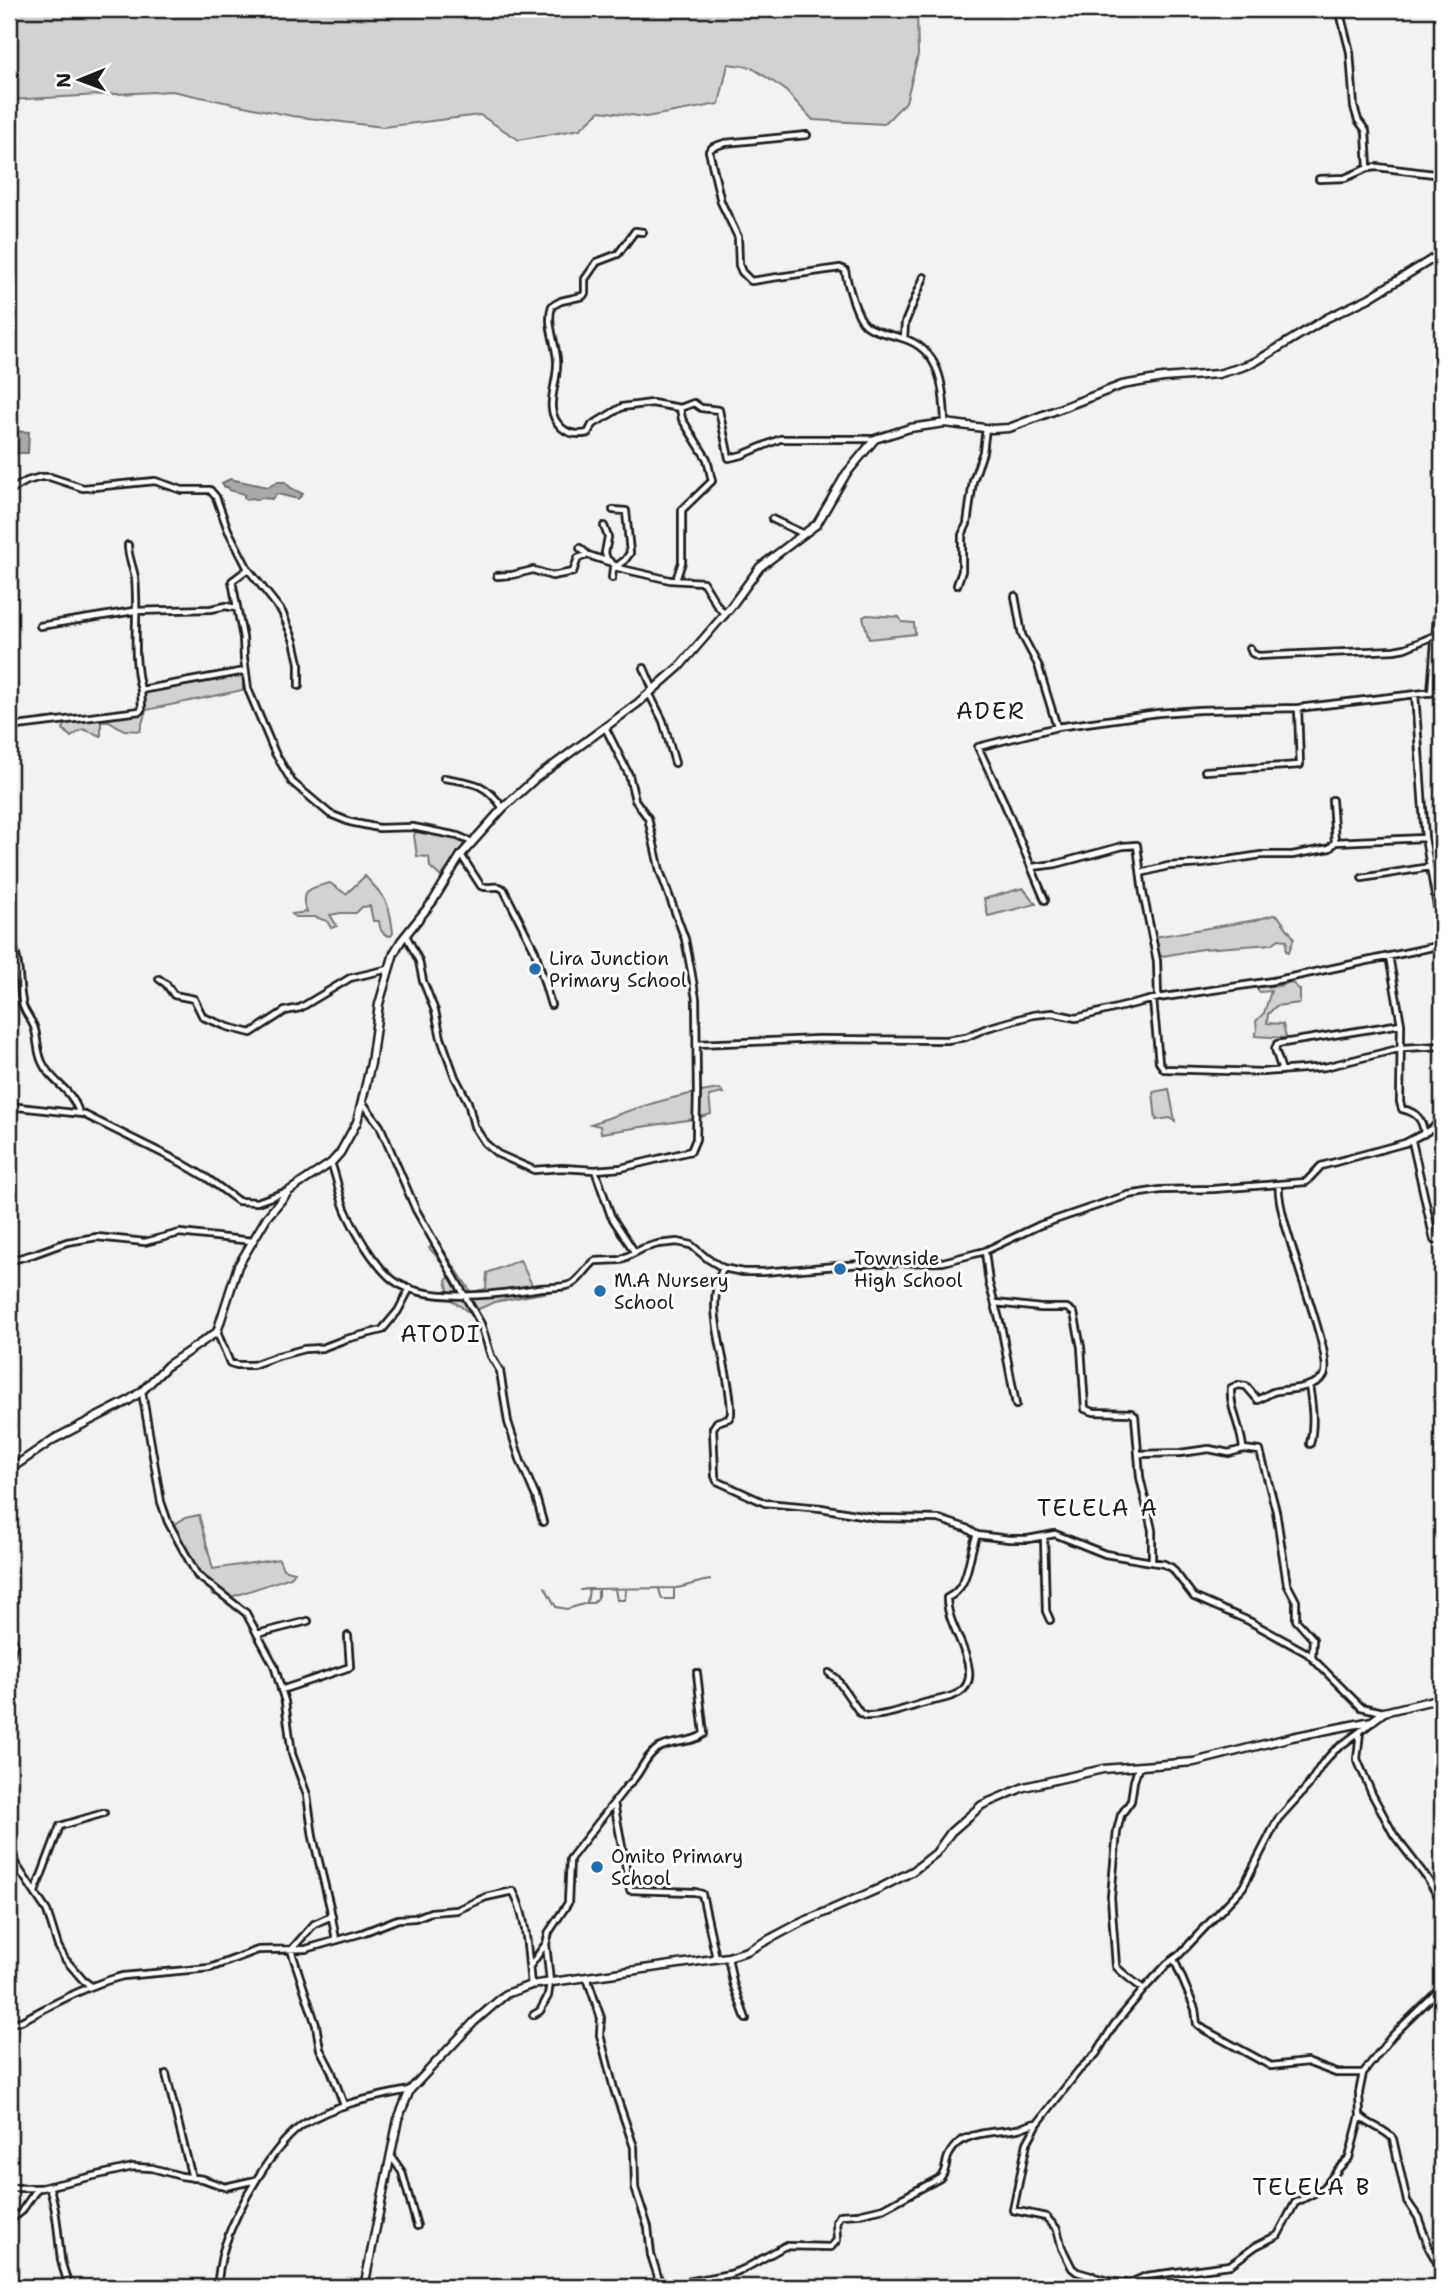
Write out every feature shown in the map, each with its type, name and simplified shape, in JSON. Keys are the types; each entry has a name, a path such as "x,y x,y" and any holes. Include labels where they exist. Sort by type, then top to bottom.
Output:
{"street":[{"path":"1339,9 1350,52 1354,107 1358,120 1366,131 1368,168"},
{"path":"807,135 725,143 709,151 721,202 738,237 739,265 742,272 751,281 756,281 840,268 845,270 858,314 864,324 876,331 904,338 926,351 938,367 944,423"},
{"path":"1319,179 1345,178 1368,168 1385,167 1442,175"},
{"path":"643,232 635,231 618,254 597,262 587,276 583,296 552,306 557,375 551,412 565,430 584,434 588,433 592,425 622,407 652,403 680,408 694,403 701,408 719,410 729,458 780,439 875,439 910,428 944,423 1003,429 1023,424 1122,385 1163,378 1218,374 1255,362 1326,318 1369,298 1442,253"},
{"path":"904,338 908,315 924,277"},
{"path":"676,580 682,562 682,510 712,481 707,460 682,419 680,408"},
{"path":"957,585 962,571 962,536 967,524 973,481 984,453 986,428"},
{"path":"9,1106 79,1113 180,1162 238,1201 259,1201 289,1191 331,1163 340,1153 353,1129 363,1103 376,1018 394,953 433,901 461,855 503,808 536,778 679,667 725,615 760,567 817,524 851,467 875,439"},
{"path":"9,491 31,479 41,477 50,477 83,488 155,481 182,490 210,490 216,497 248,569 282,612 292,635 299,663 299,686"},
{"path":"612,578 615,568 630,553 626,511 613,510"},
{"path":"772,519 805,534"},
{"path":"604,526 608,537 605,553 615,568 676,580 703,582 725,615"},
{"path":"9,727 140,711 142,708 135,644 135,578 128,545"},
{"path":"580,548 588,555 609,562"},
{"path":"1431,693 1442,551"},
{"path":"497,576 533,570 552,576 564,575 573,572 578,558 588,555"},
{"path":"248,569 232,581 243,638 245,671 253,702 275,753 292,782 330,814 367,827 413,827 458,836 472,842"},
{"path":"1015,596 1022,635 1038,665 1057,727"},
{"path":"40,626 134,611 211,609 226,606 237,609"},
{"path":"1250,648 1252,653 1258,656 1394,650 1434,636"},
{"path":"644,668 675,763"},
{"path":"141,690 245,671"},
{"path":"1045,900 978,747 1057,727 1185,710 1298,708 1442,691"},
{"path":"1415,694 1425,838 1442,935"},
{"path":"1205,771 1300,765 1298,708"},
{"path":"406,935 419,961 455,1077 468,1102 476,1131 485,1143 505,1158 534,1170 621,1168 691,1151 696,1139 696,991 685,939 660,871 648,818 635,800 629,775 605,727"},
{"path":"444,778 474,782 495,796 503,808"},
{"path":"1141,873 1168,866 1330,849 1335,842 1332,800"},
{"path":"1335,842 1425,838"},
{"path":"1032,867 1138,845 1143,893 1157,961 1155,999 1159,1062 1164,1069 1262,1072 1325,1067 1402,1048 1442,1046"},
{"path":"461,855 481,886 500,887 504,890 535,951 551,1005"},
{"path":"1362,878 1430,867"},
{"path":"9,938 18,958 23,1006 35,1031 40,1059 47,1072 69,1092 79,1113"},
{"path":"696,1044 807,1040 947,1040 966,1037 1033,1015 1052,1013 1076,1017 1155,999 1273,981 1442,945"},
{"path":"1389,956 1401,1024 1401,1108 1412,1111 1419,1117 1424,1134"},
{"path":"159,979 174,995 194,999 203,1017 251,1033 350,978 389,969"},
{"path":"1282,1070 1276,1044 1401,1024"},
{"path":"363,1103 380,1126 416,1210 481,1325 491,1356 500,1371 509,1422 543,1522"},
{"path":"331,1163 346,1210 356,1231 395,1282 436,1294 466,1296 509,1293 573,1283 595,1261 622,1259 634,1251 658,1244 684,1242 723,1268 743,1272 874,1263 943,1262 985,1251 1040,1225 1128,1195 1160,1190 1306,1182 1321,1166 1412,1141 1442,1118"},
{"path":"1412,1141 1431,1231 1434,1240 1441,1240"},
{"path":"595,1170 611,1216 634,1251"},
{"path":"1243,1449 1231,1399 1231,1388 1246,1386 1258,1400 1275,1391 1309,1385 1322,1378 1327,1369 1323,1346 1287,1229 1279,1185"},
{"path":"9,1470 54,1439 108,1412 142,1391 168,1365 217,1332 238,1266 267,1217 289,1191"},
{"path":"9,1261 67,1241 97,1237 145,1242 174,1233 187,1233 252,1241"},
{"path":"985,1251 989,1283 996,1303 1016,1405"},
{"path":"723,1268 716,1285 716,1304 731,1414 729,1418 717,1422 713,1428 717,1481 765,1503 821,1508 877,1518 939,1519 966,1528 977,1535 1024,1539 1055,1534 1105,1554 1152,1561 1172,1568 1194,1597 1249,1621 1312,1658 1361,1707 1384,1712"},
{"path":"217,1332 230,1363 253,1365 278,1356 304,1349 322,1348 382,1330 398,1311 410,1288"},
{"path":"996,1303 1067,1308 1072,1311 1081,1347 1085,1409 1090,1412 1133,1414 1137,1423 1140,1477 1153,1530 1152,1561"},
{"path":"1309,1385 1312,1408 1310,1444"},
{"path":"142,1391 161,1502 168,1522 197,1575 246,1613 274,1665 288,1716 292,1754 307,1796 313,1837 336,1940"},
{"path":"1139,1454 1209,1449 1229,1453 1243,1449 1260,1451 1276,1511 1285,1576 1296,1601 1296,1620 1313,1639 1312,1658"},
{"path":"829,1673 836,1678 860,1713 865,1716 947,1698 965,1688 970,1678 968,1664 963,1644 950,1617 947,1598 954,1595 965,1579 977,1535"},
{"path":"1044,1536 1046,1611 1050,1620"},
{"path":"257,1634 308,1621"},
{"path":"9,1635 14,1644 9,1662"},
{"path":"281,1690 350,1667 348,1636"},
{"path":"533,2015 546,2003 550,1982 546,1944 549,1932 568,1903 570,1859 626,1787 637,1777 653,1752 668,1744 697,1739 704,1734 697,1672"},
{"path":"1442,1698 1384,1712 1334,1751 1322,1764 1308,1786 1278,1819 1243,1887 1174,1959 1160,1970 1114,2025 1096,2054 1079,2070 1038,2123 1027,2143 1013,2210 1048,2219 1057,2229 1062,2248 1072,2268 1077,2272 1127,2285 1143,2277 1230,2265 1256,2246 1278,2235 1295,2203 1324,2188 1349,2158 1360,2116 1359,2093 1363,2073 1392,2036 1442,1987"},
{"path":"363,2287 398,2119 410,2090 468,2028 496,2002 518,1988 747,1951 798,1924 914,1871 936,1853 961,1822 995,1798 1024,1787 1085,1773 1194,1762 1292,1737 1372,1721"},
{"path":"1360,1731 1357,1759 1372,1794 1394,1835 1427,1878 1442,1903"},
{"path":"1139,1766 1131,1801 1118,1823 1111,1897 1116,1966 1144,1989"},
{"path":"614,1803 630,1890 702,1894 716,1958"},
{"path":"35,1892 60,1826 104,1812"},
{"path":"9,1854 50,1916 61,1952 91,1986"},
{"path":"9,2023 21,2021 91,1986 123,1976 210,1968 258,1950 306,1949 362,1933 398,1919 457,1910 498,1893 513,1891 522,1916 531,1985"},
{"path":"291,1950 314,1924 332,1916"},
{"path":"529,1967 546,1944"},
{"path":"291,1950 316,2025 320,2049 344,2105"},
{"path":"728,1956 733,1983 746,2018"},
{"path":"1174,1959 1195,2009 1197,2024 1205,2030 1271,2066 1307,2062 1336,2073 1363,2073"},
{"path":"587,1978 601,2018 600,2035 614,2089 635,2147 635,2188 648,2227 651,2255 661,2287 730,2274 785,2246 831,2247 837,2240 836,2222 840,2215 876,2211 940,2178 946,2172 950,2153 962,2140 1038,2123"},
{"path":"166,2074 192,2178"},
{"path":"217,2287 224,2246 256,2180 297,2129 344,2105 410,2090"},
{"path":"1360,2116 1393,2139 1407,2201 1418,2217 1429,2248 1442,2271"},
{"path":"391,2156 402,2172 417,2226"},
{"path":"9,2188 49,2186 133,2167 152,2168 211,2181 225,2187 256,2180"},
{"path":"49,2186 68,2287"},
{"path":"9,2221 21,2213 37,2188"},
{"path":"1091,2287 1093,2276"}],"shaded area":[{"path":"9,9 917,9 918,55 906,102 884,124 813,120 784,89 751,67 728,64 719,104 646,117 600,111 580,129 519,140 480,115 383,127 292,116 172,91 9,100"},
{"path":"9,431 29,432 28,453 9,453"},
{"path":"230,479 268,487 277,482 285,482 303,494 298,499 277,494 272,499 247,500 244,494 224,487 222,483"},
{"path":"863,617 899,617 902,622 914,623 915,634 869,639"},
{"path":"243,674 243,690 146,710 140,731 124,730 109,721 101,722 101,736 83,729 71,737 63,729 66,722 136,714 141,705 142,691"},
{"path":"417,831 463,843 463,848 441,877 430,867 429,857 417,856 414,835"},
{"path":"365,876 386,902 392,923 391,936 382,931 379,921 373,921 370,906 362,907 356,913 330,915 337,926 331,928 327,921 315,917 295,917 292,914 307,912 304,905 305,894 312,888 330,883 346,894"},
{"path":"1023,888 1036,904 988,916 984,899"},
{"path":"1278,916 1294,938 1289,952 1286,951 1287,940 1279,939 1272,944 1202,949 1157,957 1154,937"},
{"path":"1291,982 1300,990 1300,1003 1276,1006 1268,1014 1267,1023 1283,1024 1286,1038 1255,1036 1256,1021 1264,1013 1271,991 1259,992 1257,987 1279,986"},
{"path":"720,1089 723,1093 709,1096 711,1114 694,1119 601,1133 600,1126 591,1124 655,1103"},
{"path":"1169,1089 1175,1121 1170,1118 1156,1120 1153,1092"},
{"path":"437,1240 471,1292 486,1289 487,1273 520,1260 535,1291 549,1289 549,1292 494,1302 470,1313 450,1299 446,1280 450,1277 444,1264 429,1248"},
{"path":"199,1515 213,1569 279,1559 283,1569 295,1572 291,1577 234,1596 212,1595 209,1582 195,1580 169,1527 185,1518"}],"waterway":[{"path":"545,1587 556,1607 567,1609 587,1603 589,1589 676,1588 710,1580"},
{"path":"581,1590 588,1589"},
{"path":"615,1589 617,1600 625,1600 626,1590"},
{"path":"659,1589 662,1599 674,1599 674,1589"},
{"path":"587,1603 593,1603 598,1598 598,1590"}],"place":[{"name":"Lira Junction Primary School","path":"535,969"},
{"name":"Townside High School","path":"840,1269"},
{"name":"M.A Nursery School","path":"600,1291"},
{"name":"Omito Primary School","path":"597,1867"}],"district":[{"name":"ADER","path":"991,711"},
{"name":"ATODI","path":"441,1334"},
{"name":"TELELA A","path":"1098,1508"},
{"name":"TELELA B","path":"1312,2187"}]}
